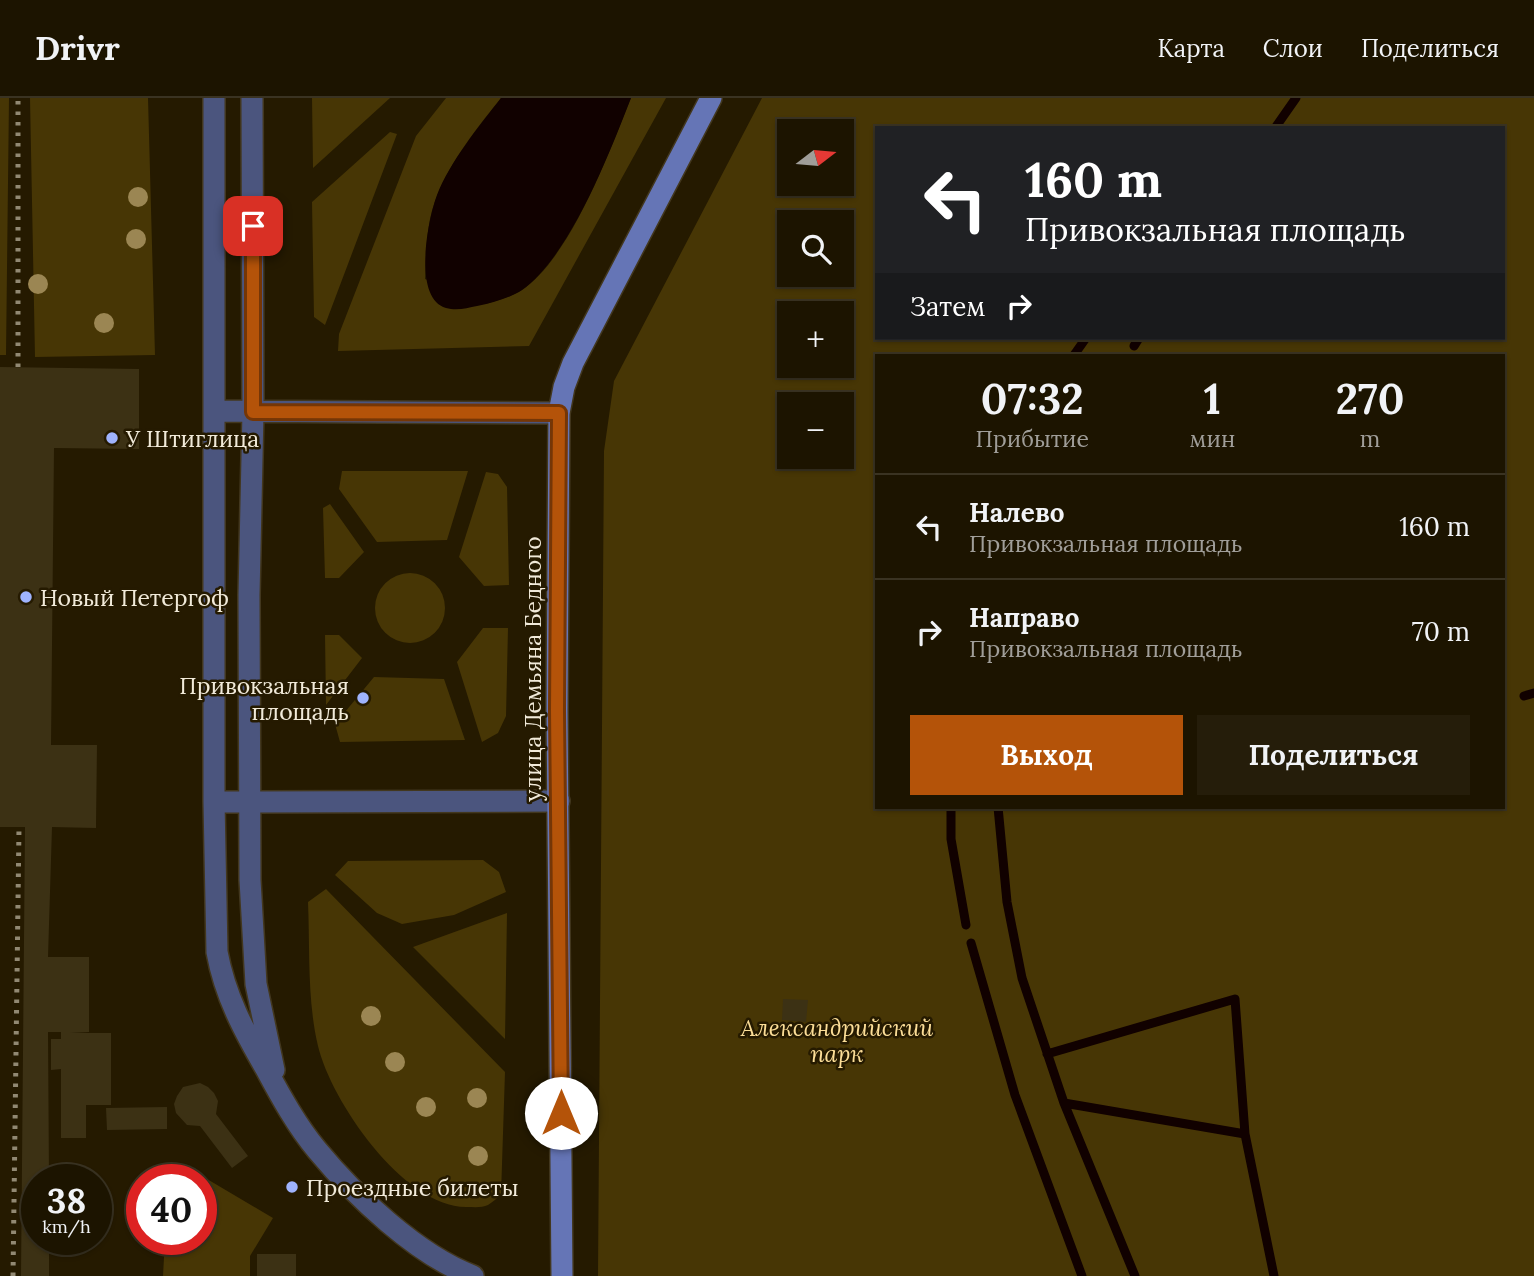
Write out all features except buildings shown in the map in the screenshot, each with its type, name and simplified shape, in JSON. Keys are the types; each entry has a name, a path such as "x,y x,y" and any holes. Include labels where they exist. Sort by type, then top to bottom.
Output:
{"street":[{"path":"214,98 214,803 217,952 220,972 240,1025 316,1150 359,1196 406,1237 473,1276"},
{"path":"253,98 253,412 249,595 253,953 262,1017 279,1093"},
{"name":"улица Демьяна Бедного","path":"562,1276 559,413 564,387 573,363 711,98"},
{"path":"215,411 559,413"},
{"path":"214,803 559,801"}],"green space":[{"path":"0,98 9,98 6,355 0,355"},
{"path":"30,98 148,98 155,355 35,357"},
{"path":"312,98 390,98 313,168"},
{"path":"446,98 501,98 469,140 441,186 429,226 425,279 486,304 522,290 557,254 587,202 631,98 666,98 529,346 338,351 339,334 416,136"},
{"name":"Александрийский парк","path":"762,98 1534,98 1534,1276 598,1276 604,451 614,381"},
{"path":"390,132 397,134 325,325 314,317 312,202"},
{"path":"342,471 468,471 447,540 377,542 339,489"},
{"path":"486,472 498,474 507,487 509,585 484,586 459,557"},
{"path":"330,504 364,552 339,578 325,578 323,508"},
{"path":"417,573 430,579 439,588 443,594 443,622 435,633 424,641 403,643 385,633 377,622 375,601 385,583 396,575"},
{"path":"483,628 508,628 506,716 498,733 482,742 457,662"},
{"path":"325,635 339,635 362,658 326,705"},
{"path":"374,677 444,679 465,740 340,742 335,724"},
{"path":"483,860 499,872 506,892 454,915 402,924 377,913 335,875 348,861"},
{"path":"326,889 505,1072 501,1195 488,1205 467,1207 443,1203 419,1190 374,1148 338,1094 318,1046 311,993 308,902"},
{"path":"507,913 505,1039 413,947"},
{"path":"217,1185 273,1218 250,1256 250,1276 163,1276 164,1255 217,1255"}],"shaded area":[{"path":"501,98 631,98 587,202 572,229 540,274 522,290 506,298 466,308 446,308 435,301 429,290 426,274 425,257 433,206 457,157"}],"waterway":[{"path":"1276,126 1296,98"},
{"path":"1075,354 1085,340"},
{"path":"1134,346 1138,340"},
{"path":"1524,696 1534,693"},
{"path":"951,809 951,839 966,925"},
{"path":"998,809 1007,902 1022,978 1064,1103 1135,1276"},
{"path":"971,943 1015,1095 1082,1276"},
{"path":"1047,1054 1235,999 1245,1134 1274,1276"},
{"path":"1064,1103 1245,1134"}],"railway":[{"path":"18,98 18,367"},
{"path":"13,1276 19,827"}],"place":[{"name":"У Штиглица","path":"112,438"},
{"name":"Новый Петергоф","path":"26,597"},
{"name":"Привокзальная площадь","path":"363,698"},
{"name":"Проездные билеты","path":"292,1187"}],"route":[{"path":"253,226 253,412 559,413 557,710 561,1113"}]}
